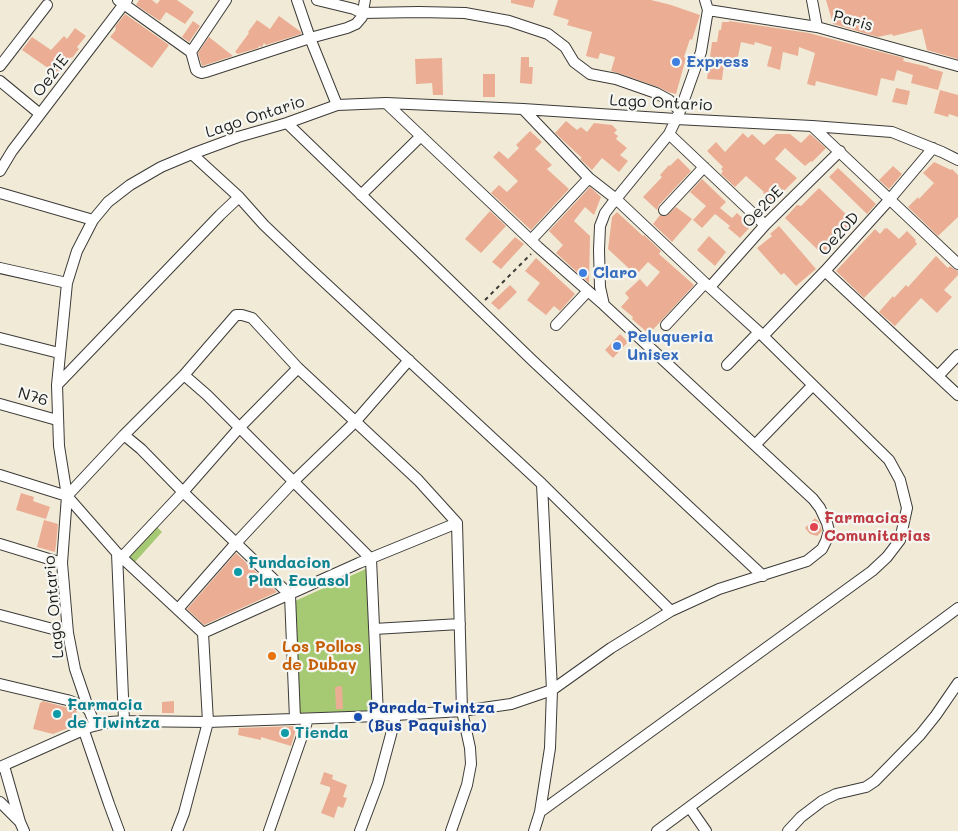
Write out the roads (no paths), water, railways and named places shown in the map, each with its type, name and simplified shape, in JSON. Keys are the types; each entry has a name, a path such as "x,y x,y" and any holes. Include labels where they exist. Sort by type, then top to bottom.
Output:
{"street":[{"path":"191,52 226,0"},
{"path":"297,0 337,105"},
{"path":"317,0 354,9 362,14 465,13 509,21 548,34 565,47 574,62 590,74 656,93 669,100 678,115"},
{"path":"123,2 191,52 196,70 202,73 356,24 362,17 365,0"},
{"path":"812,0 817,26"},
{"name":"Oe21E","path":"0,170 12,151 123,2"},
{"path":"0,66 47,5"},
{"path":"604,305 600,287 599,268 600,226 605,213 669,134 678,115 700,52 707,5"},
{"name":"Paris","path":"707,5 817,26 958,66"},
{"path":"0,81 40,114"},
{"path":"22,827 2,767 95,725 124,721 208,722 396,716 462,711 511,704 552,690 611,648 671,611 719,589 807,561 822,549 828,531 827,523 820,508 813,499 604,305 534,243 386,102"},
{"name":"Lago Ontario","path":"95,725 75,669 68,634 62,563 68,496 59,446 57,420 59,353 66,284 77,251 93,220 108,202 130,185 161,167 238,137 287,123 337,105 386,102 678,115 892,132 958,160"},
{"path":"523,109 589,178 616,199 761,334 888,460 900,480 907,508 900,540 872,572 540,812"},
{"path":"287,123 540,368 763,576"},
{"path":"812,126 958,264"},
{"path":"669,134 765,225"},
{"path":"361,195 421,136"},
{"name":"Oe20D","path":"727,365 825,271 933,148"},
{"name":"Oe20E","path":"666,325 840,151"},
{"path":"192,154 239,197 292,252 542,484 671,611"},
{"path":"664,210 704,167"},
{"path":"534,243 589,178"},
{"path":"0,193 93,220"},
{"path":"57,385 239,197"},
{"path":"0,268 66,284"},
{"path":"825,271 958,395"},
{"path":"556,325 588,291"},
{"path":"68,496 124,435 184,375 236,316 242,315 252,318 298,368 418,480 458,522 462,711 470,748 471,764 467,785 450,831"},
{"path":"0,338 59,353"},
{"path":"938,376 958,355"},
{"path":"178,609 294,481 356,422 409,360"},
{"path":"124,721 120,555 183,492 240,427 298,368"},
{"path":"184,375 240,427 371,559 378,716"},
{"path":"755,445 813,385"},
{"name":"N76","path":"0,404 57,420"},
{"path":"124,435 141,449 290,595 295,719"},
{"path":"0,475 68,496 120,555 203,633 208,722 184,813 177,831"},
{"path":"534,831 540,812 550,748 552,690 542,484"},
{"path":"203,633 458,522"},
{"path":"0,544 62,563"},
{"path":"657,831 958,608"},
{"path":"0,615 68,634"},
{"path":"374,629 460,624"},
{"path":"788,831 801,817 822,801 836,794 866,788 875,781 920,735 958,683"},
{"path":"0,684 67,700 84,706 89,710"},
{"path":"360,831 378,783 396,716"},
{"path":"269,831 308,718"},
{"path":"84,730 120,831"},
{"path":"0,802 22,827"},
{"path":"690,808 706,831"}],"place":[{"name":"Express","path":"676,62"},
{"name":"Claro","path":"583,273"},
{"name":"Peluqueria Unisex","path":"617,346"},
{"name":"Farmacias Comunitarias","path":"814,527"},
{"name":"Fundacion Plan Ecuasol","path":"238,572"},
{"name":"Los Pollos de Dubay","path":"272,656"},
{"name":"Farmacia de Tiwintza","path":"57,714"},
{"name":"Parada Twintza (Bus Paquisha)","path":"358,717"},
{"name":"Tienda","path":"285,733"}]}
